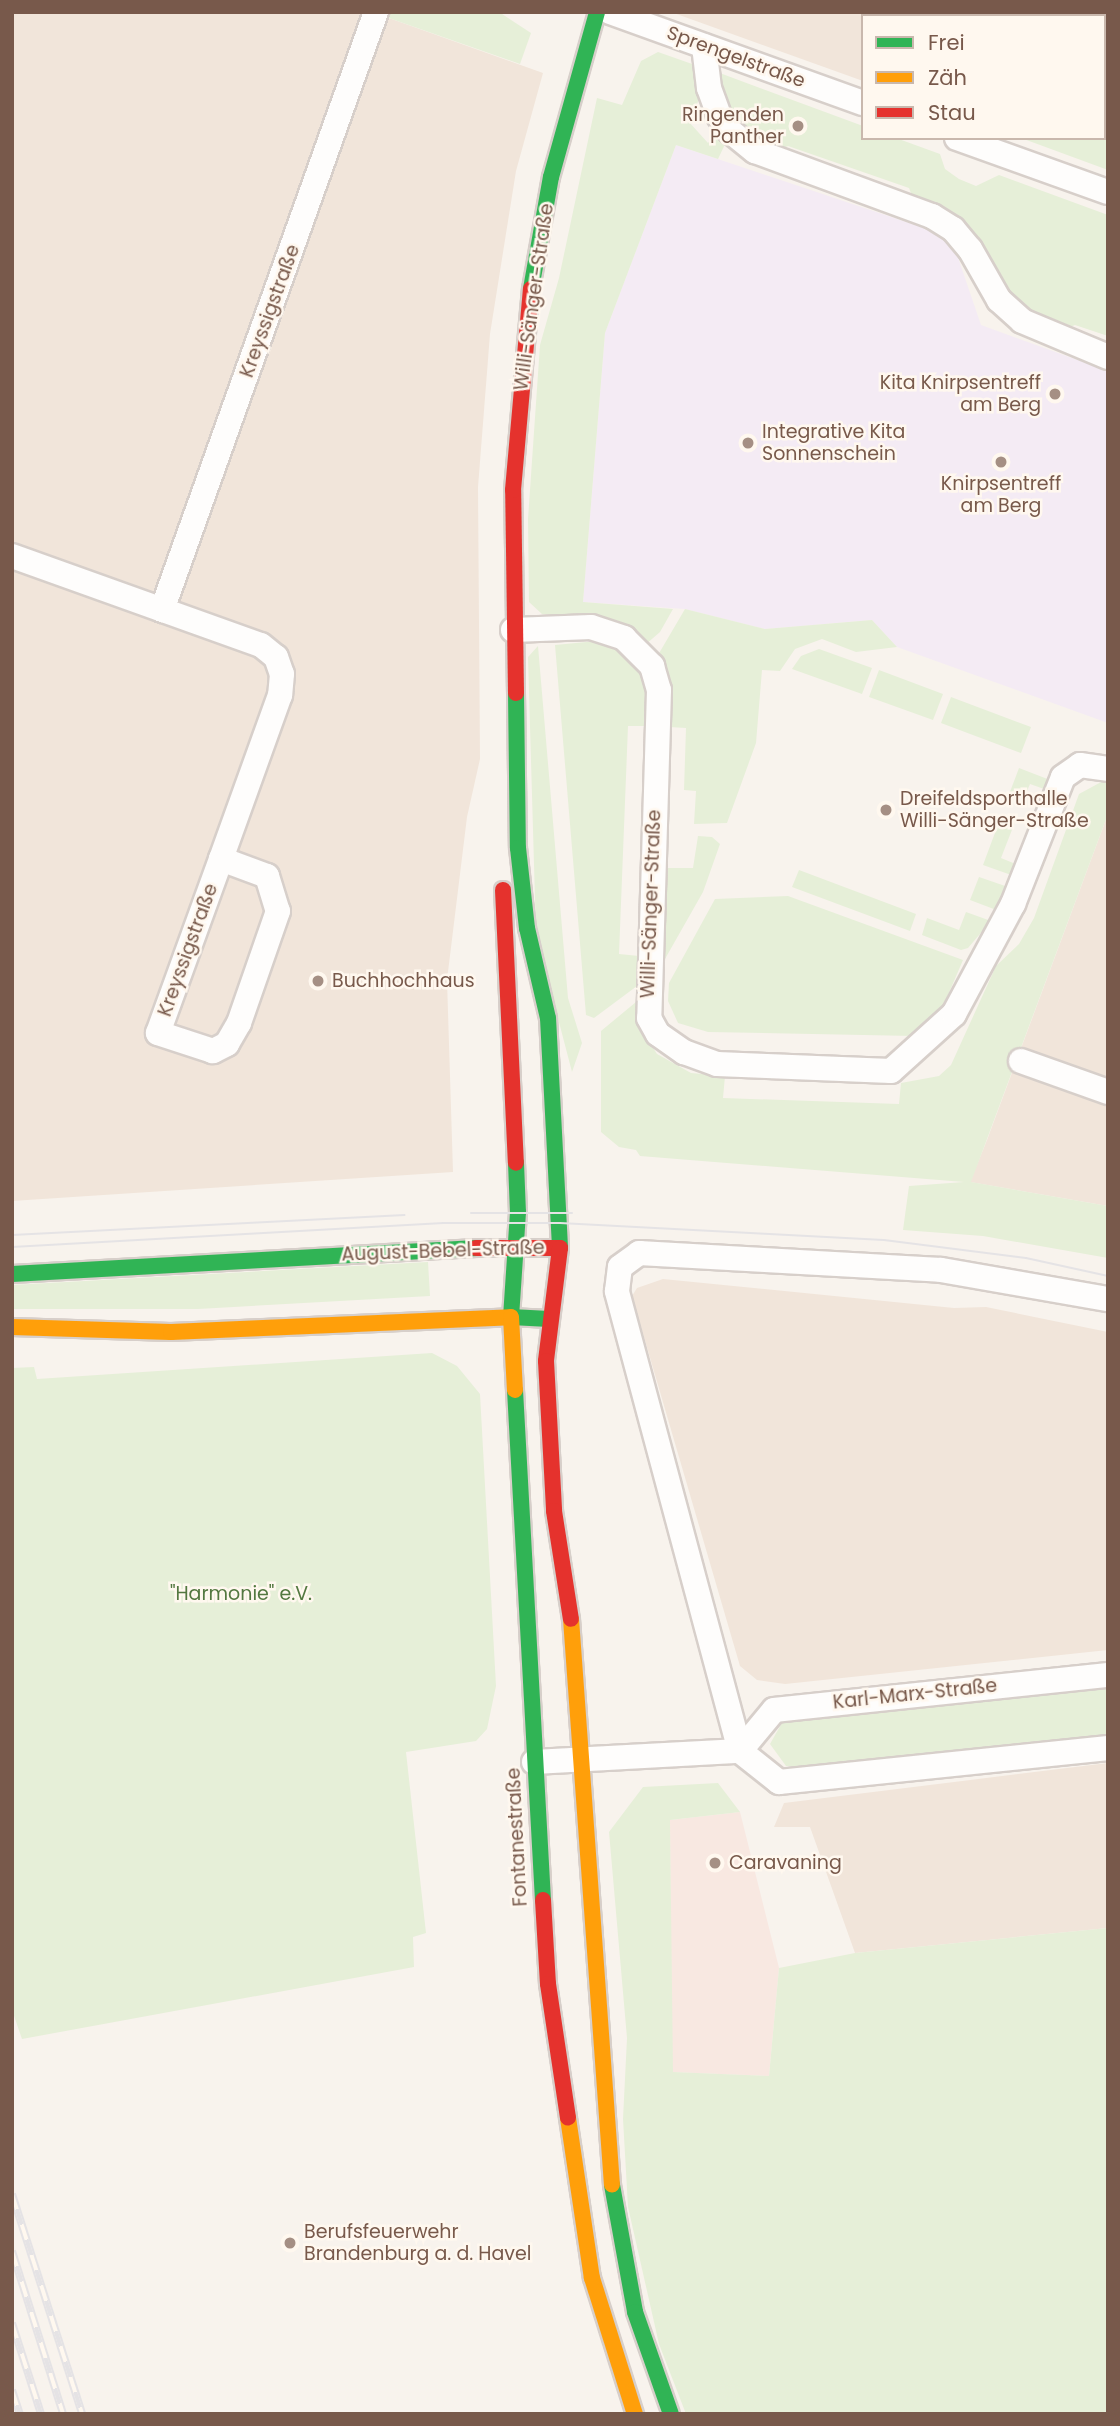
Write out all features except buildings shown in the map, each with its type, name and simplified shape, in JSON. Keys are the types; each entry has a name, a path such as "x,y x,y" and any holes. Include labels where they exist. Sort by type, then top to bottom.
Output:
{"main road":[{"name":"Willi-Sänger-Straße","path":"560,1248 548,1018 527,928 518,848 513,489 528,306 551,177 597,12"},
{"name":"Willi-Sänger-Straße","path":"516,747 503,843 502,917 518,1249"},
{"name":"August-Bebel-Straße","path":"12,1274 445,1248 560,1248 549,1319"},
{"name":"Fontanestraße","path":"518,1249 511,1318 548,1984 575,2189 603,2318 635,2414"},
{"path":"12,1326 171,1332 511,1318 549,1319 546,1361 554,1511 571,1612 579,1762 619,2243 635,2312 671,2414"}],"street":[{"name":"Kreyssigstraße","path":"162,610 376,12"},
{"name":"Sprengelstraße","path":"610,12 861,102"},
{"path":"704,46 709,88 719,116 730,131 755,151 932,216 953,229 970,249 999,300 1022,320 1108,357"},
{"path":"963,140 1108,192"},
{"name":"Kreyssigstraße","path":"12,556 261,645 276,657 282,674 273,718 221,859 158,1033 213,1051 228,1044 239,1023 278,911 267,876 221,859"},
{"name":"Willi-Sänger-Straße","path":"513,630 591,627 624,638 652,666 659,690 646,987 649,1018 658,1034 684,1052 717,1064 891,1071 954,1014 1013,904 1063,777 1080,765 1108,769"},
{"path":"1021,1061 1108,1092"},
{"path":"1108,1299 941,1270 639,1253 620,1267 617,1291 740,1751 779,1782 1108,1748"},
{"name":"Karl-Marx-Straße","path":"740,1751 774,1710 1108,1675"},
{"path":"534,1762 579,1762 740,1751"}],"shaded area":[{"path":"12,12 372,12 543,73 516,171 490,334 478,487 480,759 467,817 447,980 453,1172 12,1201"},
{"path":"671,12 911,12 861,14 861,80"},
{"name":"Integrative Kita Sonnenschein","path":"676,145 951,237 981,325 1108,371 1108,723 897,647 872,620 765,629 685,609 583,602 605,333"},
{"path":"1108,814 1108,1206 970,1182 987,1140"},
{"path":"663,1279 954,1308 986,1307 1108,1332 1108,1650 785,1684 757,1680 740,1666 632,1296 637,1288"},
{"path":"1108,1763 1108,1928 855,1953 810,1827 774,1827 784,1803"},
{"path":"740,1812 779,1968 769,2076 672,2072 670,1820"}],"green space":[{"path":"388,12 499,12 531,33 520,64 386,17"},
{"path":"1108,12 1108,170 1026,140 1106,140 1106,14 966,14"},
{"path":"658,52 695,65 701,95 689,122 708,143 718,131 728,138 718,159 676,145 605,333 583,602 673,609 660,632 645,645 599,618 542,614 529,602 528,519 540,345 559,278 597,98 622,105 641,61"},
{"path":"717,72 861,125 861,140 902,140 940,154 945,169 976,186 999,175 1108,215 1108,336 1075,325 1060,331 1031,317 914,201 909,188 788,146 776,151 726,115"},
{"path":"685,609 765,629 872,620 897,647 856,652 822,639 795,649 780,671 762,670 756,743 727,823 694,824 696,791 684,790 686,728 669,727 669,678 658,655"},
{"path":"597,641 616,648 639,671 647,690 646,726 628,726 619,954 639,956 637,986 594,1018 586,1015 555,645"},
{"path":"538,646 568,998 582,1043 572,1072 536,934 528,657"},
{"path":"819,649 872,668 862,694 792,669 801,656"},
{"path":"879,670 943,694 933,720 869,697"},
{"path":"951,697 1031,727 1021,753 941,723"},
{"path":"1019,768 1050,780 1047,790 1030,784 1024,798 1008,797"},
{"path":"1108,781 1108,814 971,1182 1108,1206 1108,1258 983,1236 903,1230 909,1186 964,1182 640,1156 636,1150 619,1147 601,1132 601,1031 636,1002 642,1031 657,1054 691,1073 725,1076 723,1098 899,1104 901,1083 939,1076 951,1065 996,966 1019,944 1034,918 1079,794"},
{"path":"999,822 1015,822 1001,858 1018,865 1014,876 983,865"},
{"path":"698,836 712,837 720,844 703,892 661,966 665,868 693,868"},
{"path":"799,870 916,914 910,931 792,887"},
{"path":"979,877 1011,888 999,911 970,900"},
{"path":"788,896 963,960 939,1016 914,1036 708,1032 678,1023 668,1001 669,983 715,899"},
{"path":"966,912 991,921 968,948 961,950 922,935 927,918 959,930"},
{"path":"428,1262 430,1296 198,1309 12,1309 12,1285"},
{"name":"\"Harmonie\" e.V.","path":"432,1353 457,1366 480,1394 496,1686 487,1729 476,1741 406,1752 426,1933 413,1937 414,1967 22,2039 12,2010 12,1368 34,1367 37,1379"},
{"path":"1108,1686 1108,1737 799,1767 786,1766 770,1744 783,1721"},
{"path":"718,1783 740,1812 670,1820 673,2072 769,2076 779,1968 855,1953 1108,1928 1108,2414 686,2414 659,2344 628,2207 623,2119 627,2038 609,1832 643,1787"}],"tram line":[{"path":"471,1213 572,1213"},
{"path":"12,1235 404,1215"},
{"path":"12,1247 443,1223 560,1223 884,1240 1026,1258 1108,1276"}],"railway":[{"path":"12,2194 82,2414"},
{"path":"12,2251 63,2414"},
{"path":"12,2323 41,2414"},
{"path":"12,2390 20,2414"}],"traffic: fast":[{"path":"531,289 551,177 597,12"},
{"path":"516,693 518,848 527,928 548,1018 560,1248"},
{"path":"516,1163 518,1212 511,1317 549,1319"},
{"path":"12,1274 476,1248"},
{"path":"515,1390 543,1900"},
{"path":"612,2185 635,2312 671,2414"}],"traffic: slow":[{"path":"12,1327 171,1332 511,1317 515,1390"},
{"path":"571,1619 612,2185"},
{"path":"568,2118 592,2278 635,2414"}],"traffic: jam":[{"path":"516,693 513,490 531,289"},
{"path":"503,890 516,1163"},
{"path":"476,1248 560,1248 546,1361 554,1511 571,1619"},
{"path":"543,1900 548,1984 568,2118"}],"place":[{"name":"Ringenden Panther","path":"798,126"},
{"name":"Kita Knirpsentreff am Berg","path":"1055,394"},
{"name":"Integrative Kita Sonnenschein","path":"748,443"},
{"name":"Knirpsentreff am Berg","path":"1001,462"},
{"name":"Dreifeldsporthalle Willi-Sänger-Straße","path":"886,810"},
{"name":"Buchhochhaus","path":"318,981"},
{"name":"Caravaning","path":"715,1863"},
{"name":"Berufsfeuerwehr Brandenburg a. d. Havel","path":"290,2243"}]}
